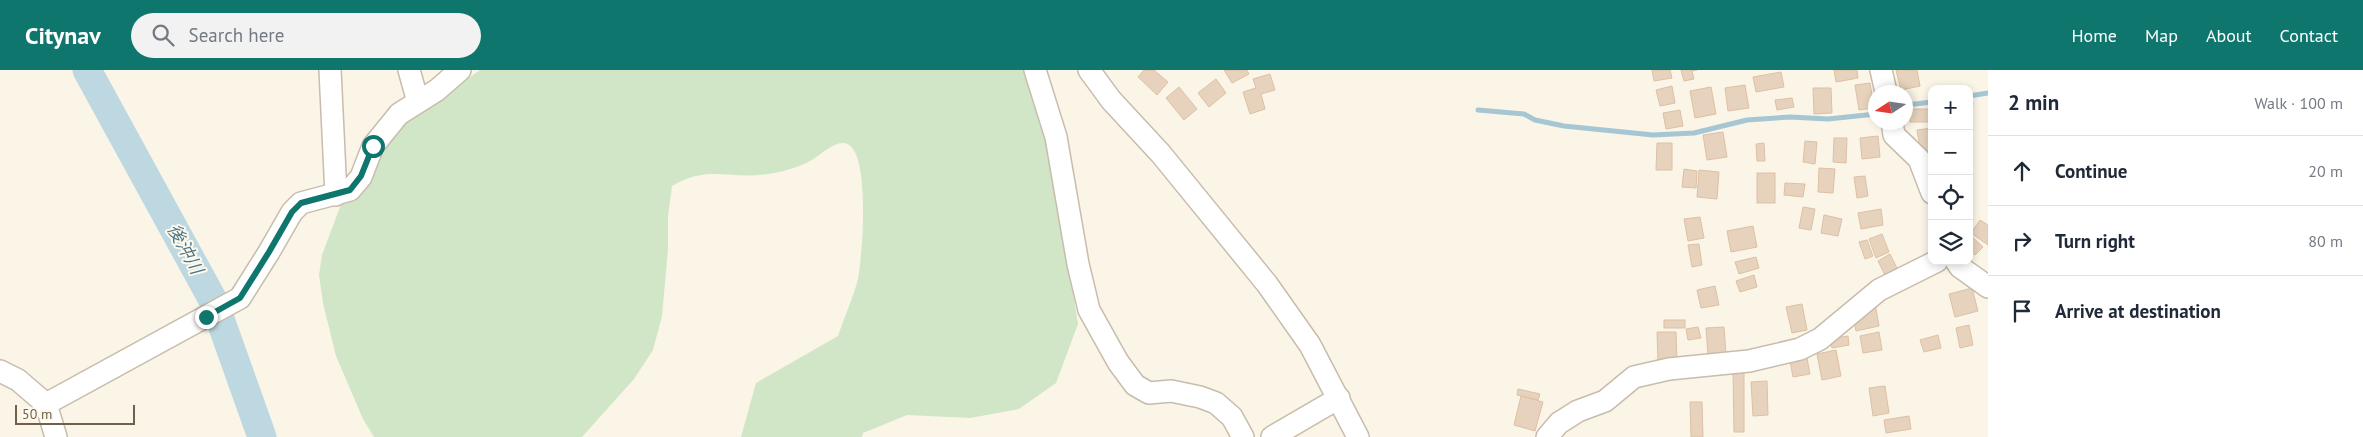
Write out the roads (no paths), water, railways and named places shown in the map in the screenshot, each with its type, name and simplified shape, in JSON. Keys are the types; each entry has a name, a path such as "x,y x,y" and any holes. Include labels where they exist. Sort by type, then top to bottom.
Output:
{"street":[{"path":"330,70 336,195"},
{"path":"409,70 418,102"},
{"path":"46,404 240,298 292,212 301,203 350,190 361,176 373,146 399,114 437,90 460,70"},
{"path":"1035,70 1056,137 1078,264 1089,310 1135,385 1149,393 1171,391 1200,397 1216,403 1232,417 1243,437"},
{"path":"1089,70 1111,100 1161,154 1267,284 1310,345 1358,437"},
{"path":"1881,70 1884,85"},
{"path":"1893,130 1894,135 1919,159 1928,182"},
{"path":"1547,437 1559,423 1578,411 1605,401 1634,377 1670,369 1749,361 1800,349 1820,339 1879,290 1929,265"},
{"path":"1959,265 1988,287"},
{"path":"0,371 18,380 46,404 56,437"},
{"path":"1272,437 1339,398"}],"waterway":[{"name":"後沖川","path":"87,70 214,302 262,437"},
{"path":"1973,95 1988,93"},
{"path":"1913,104 1928,102"},
{"path":"1478,110 1524,114 1535,120 1564,126 1653,135 1694,133 1747,120 1790,117 1828,119 1868,115"}]}
